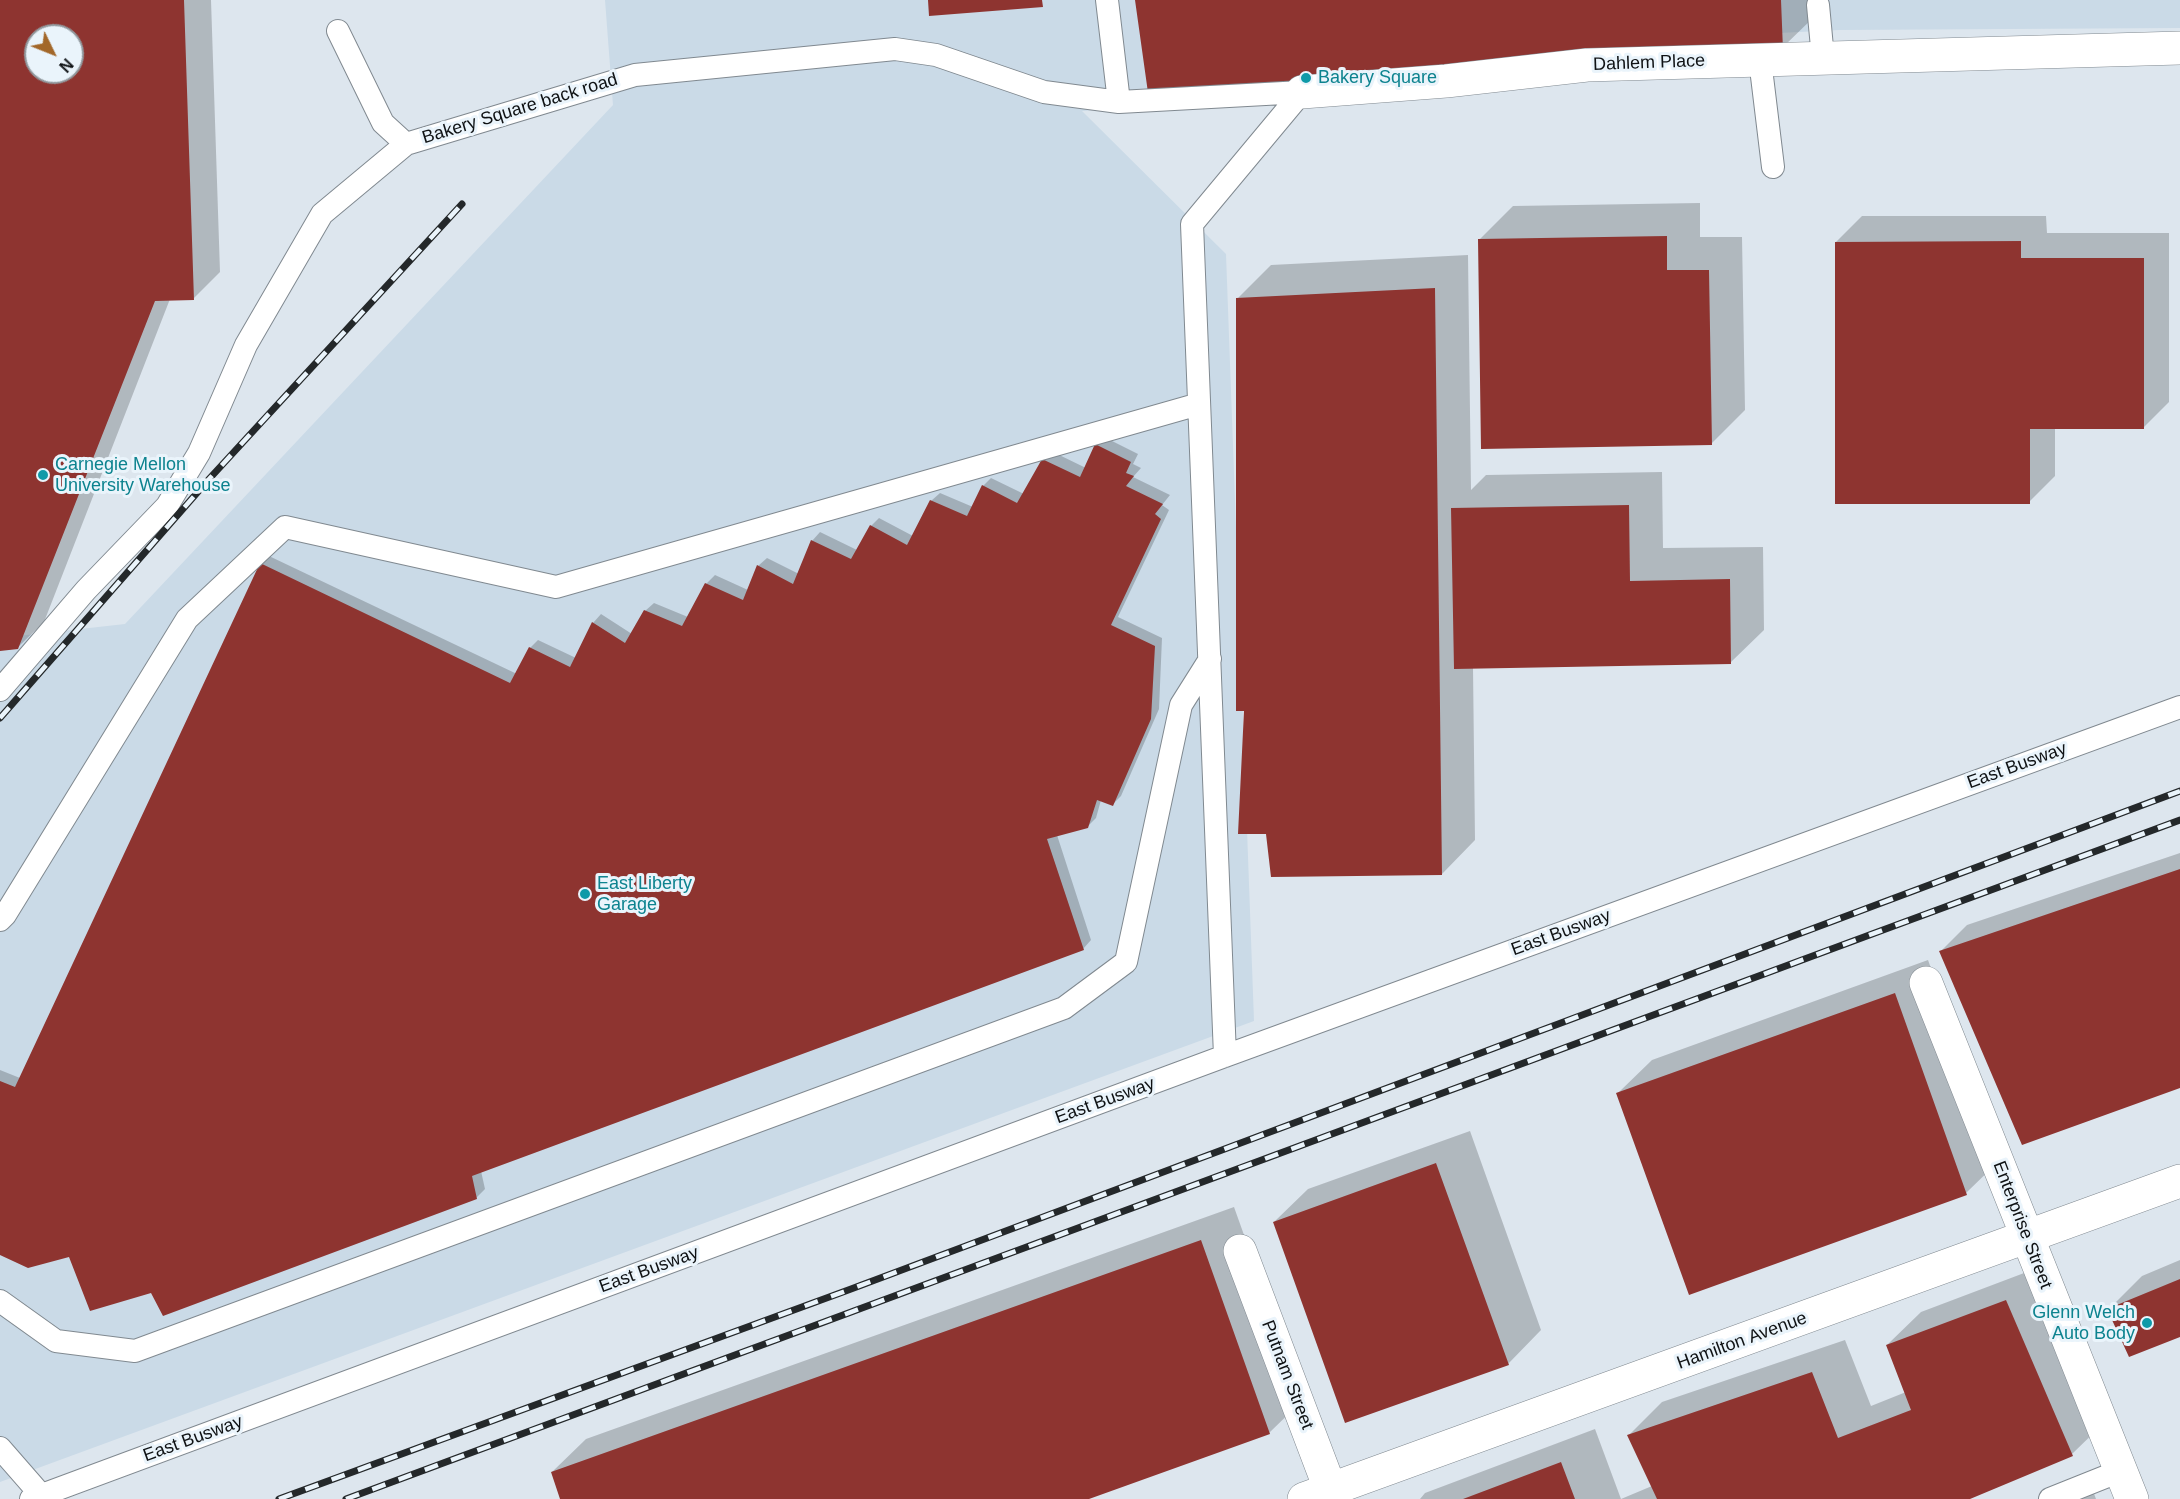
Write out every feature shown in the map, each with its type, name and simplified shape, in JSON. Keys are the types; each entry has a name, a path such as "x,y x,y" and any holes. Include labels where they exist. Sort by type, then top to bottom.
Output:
{"street":[{"name":"Dahlem Place","path":"1302,92 1446,81 1587,65 2180,48"},
{"name":"Enterprise Street","path":"1926,983 2126,1485"},
{"name":"Hamilton Avenue","path":"1323,1496 2180,1181"},
{"name":"Putnam Street","path":"1240,1251 1323,1496"}],"lane":[{"path":"1107,0 1119,102"},
{"path":"1818,5 1823,58"},
{"path":"0,690 86,590 167,506 199,453 246,345 322,214 406,144 383,123 338,31"},
{"name":"Bakery Square back road","path":"406,144 634,75 895,49 936,55 1044,92 1119,102"},
{"path":"1760,60 1773,167"},
{"path":"1225,1056 1192,224 1302,92"},
{"name":"Dahlem Place","path":"1119,102 1302,92"},
{"path":"0,920 187,619 285,527 556,587 1199,404"},
{"path":"0,1301 56,1341 135,1351 1064,1008 1126,962 1181,705 1209,659"},
{"name":"East Busway","path":"36,1497 1225,1056 2180,706"},
{"path":"0,1448 36,1497"},
{"path":"2049,1499 2126,1485"}],"shaded area":[{"path":"605,0 2180,0 2180,28 1839,30 1265,59 1212,103 1082,111 1226,254 1254,1021 0,1482 0,638 125,624 613,105"}],"building":[{"name":"Carnegie Mellon University Warehouse","path":"0,0 184,0 194,300 155,301 18,649 0,651"},
{"path":"928,0 1042,0 1043,7 929,16"},
{"name":"Bakery Square","path":"1135,0 1781,0 1783,50 1150,107"},
{"path":"1667,236 1667,270 1709,270 1712,445 1481,449 1478,239"},
{"path":"2021,241 2021,258 2144,258 2144,429 2030,429 2030,504 1835,504 1835,242"},
{"path":"1435,288 1442,875 1271,877 1266,834 1238,834 1244,711 1236,711 1236,298"},
{"name":"East Liberty Garage","path":"1095,444 1131,462 1126,473 1134,476 1126,486 1163,504 1155,514 1161,519 1111,625 1155,646 1151,719 1113,806 1097,800 1088,828 1047,839 1084,950 472,1176 477,1199 163,1316 151,1293 90,1311 69,1257 28,1268 0,1255 0,1081 15,1087 260,563 510,683 529,647 570,667 592,622 625,643 644,610 682,626 705,583 743,600 757,565 793,584 811,540 851,559 870,525 907,545 930,500 967,516 982,485 1017,503 1042,459 1080,477"},
{"path":"1629,505 1630,581 1730,579 1731,664 1454,669 1451,508"},
{"path":"2180,869 2180,1088 2022,1145 1939,951"},
{"path":"1895,993 1967,1195 1689,1295 1616,1093"},
{"path":"1436,1163 1509,1365 1345,1423 1273,1222"},
{"path":"1201,1240 1270,1434 1089,1499 560,1499 551,1472"},
{"name":"Glenn Welch Auto Body","path":"2180,1279 2180,1337 2129,1357 2107,1309"},
{"path":"2006,1300 2073,1456 1970,1499 1657,1499 1627,1435 1812,1372 1838,1438 1911,1410 1886,1345"},
{"path":"1561,1462 1575,1499 1463,1499"}],"railway":[{"path":"0,718 210,478 462,204"},
{"path":"279,1499 851,1289 2180,791"},
{"path":"346,1499 2180,820"}],"place":[{"name":"Bakery Square","path":"1306,78"},
{"name":"Carnegie Mellon University Warehouse","path":"43,475"},
{"name":"East Liberty Garage","path":"585,894"},
{"name":"Glenn Welch Auto Body","path":"2147,1323"}]}
